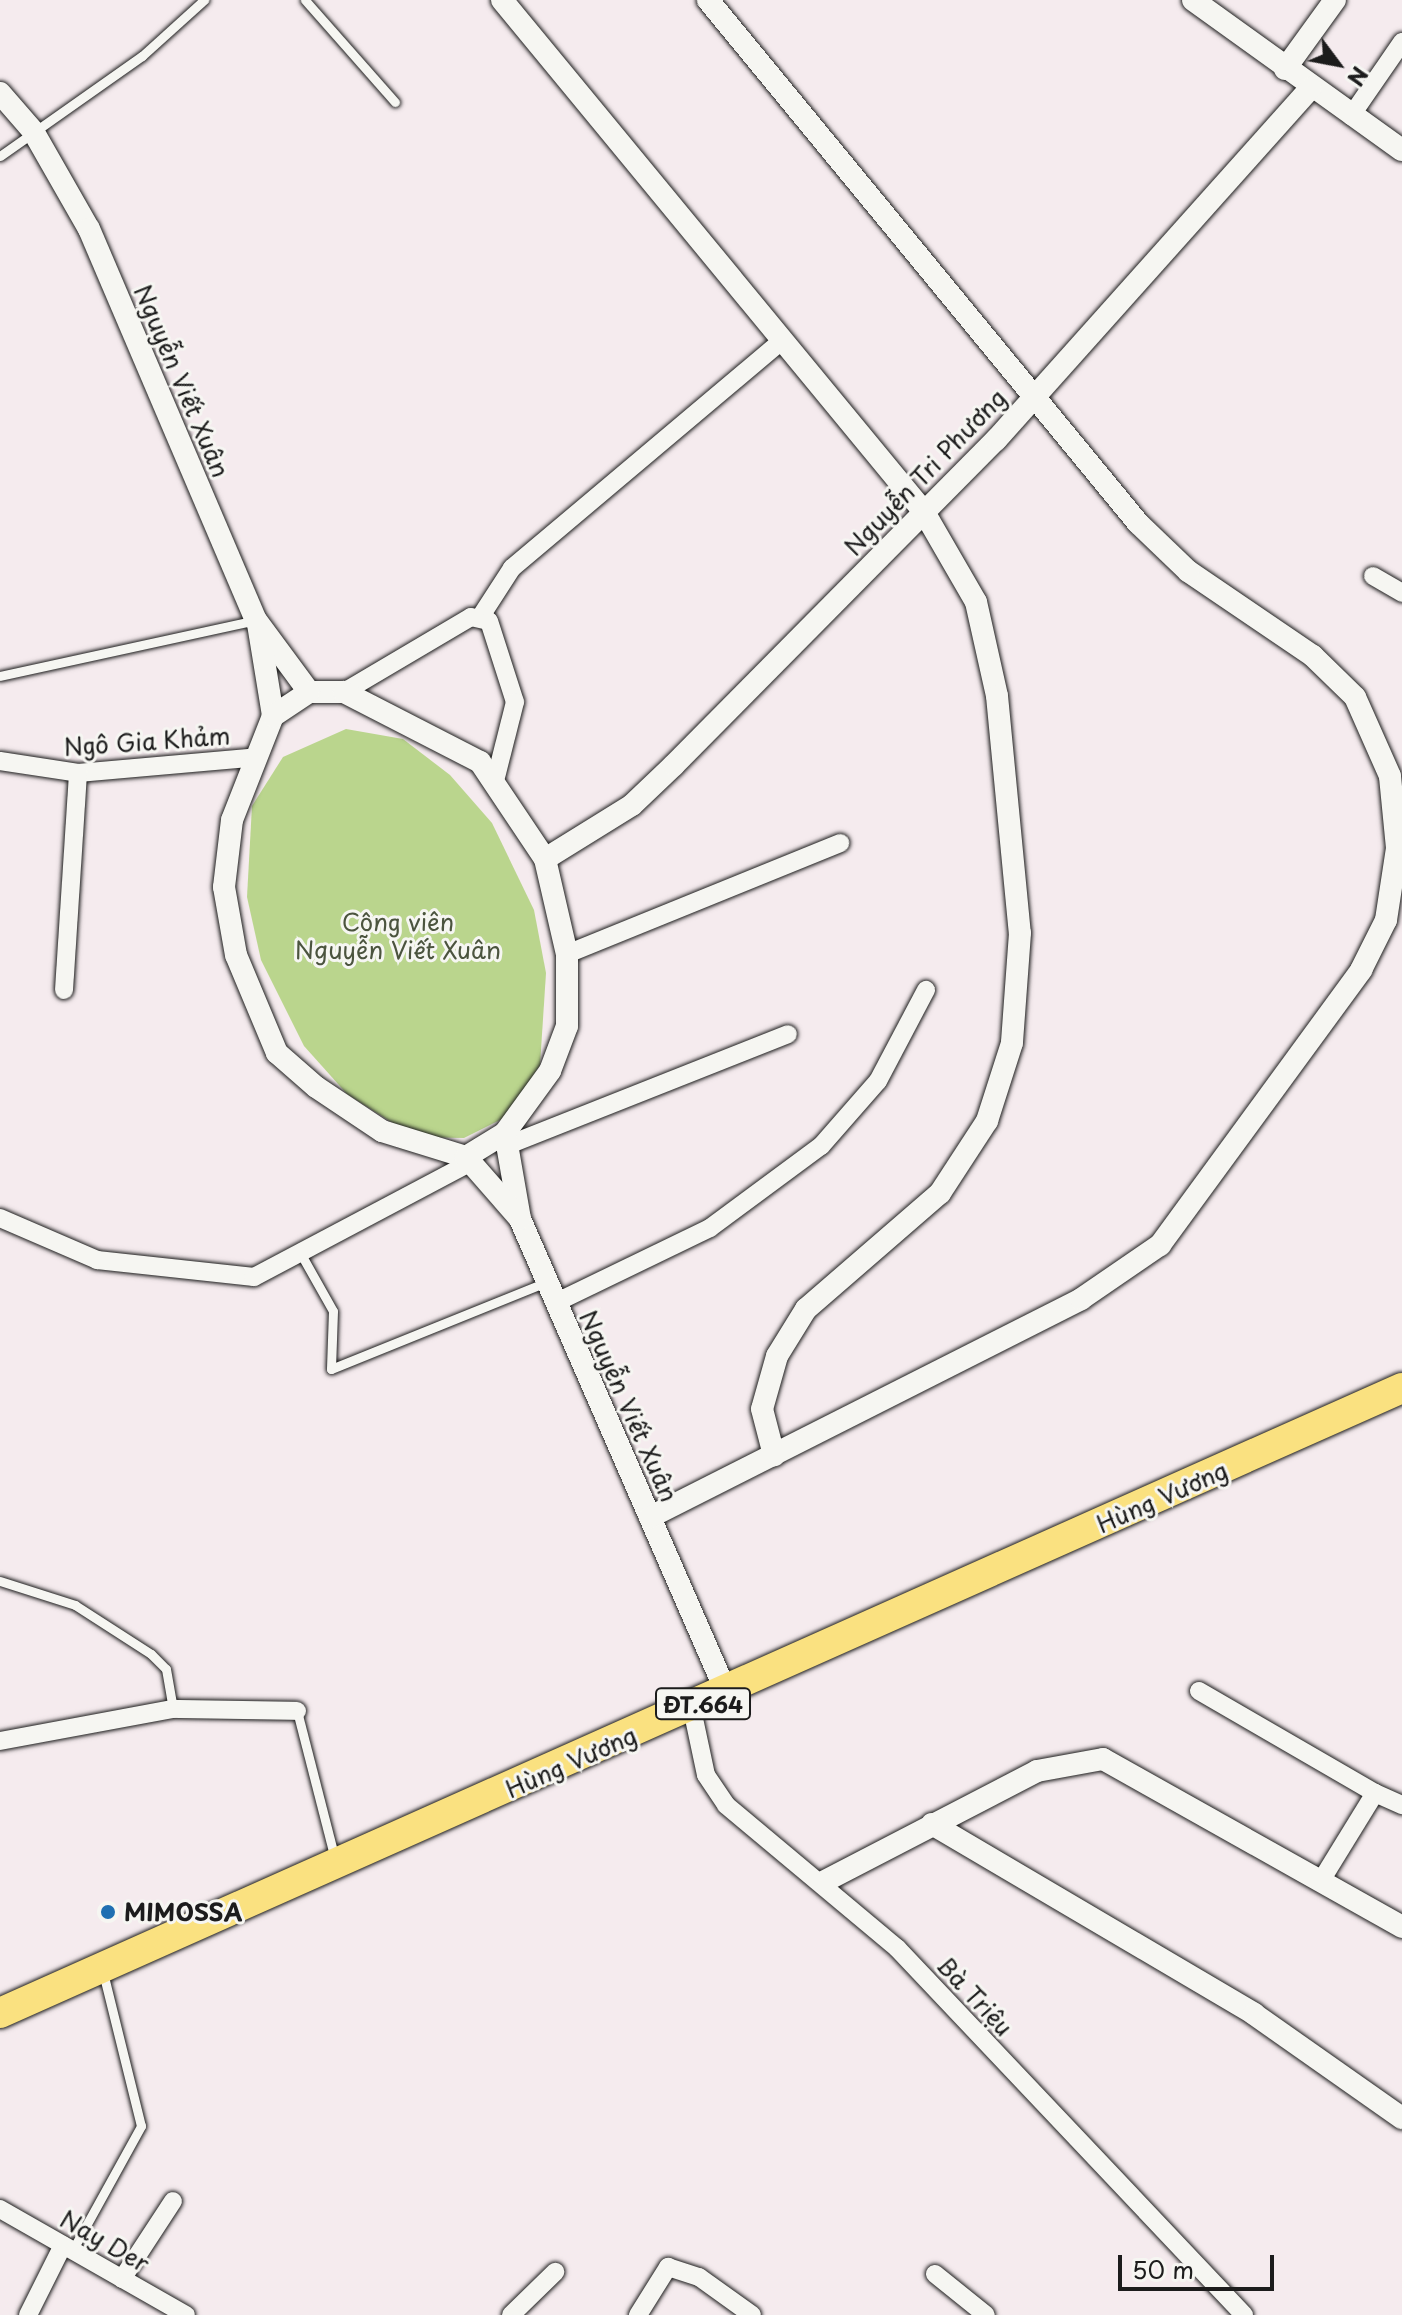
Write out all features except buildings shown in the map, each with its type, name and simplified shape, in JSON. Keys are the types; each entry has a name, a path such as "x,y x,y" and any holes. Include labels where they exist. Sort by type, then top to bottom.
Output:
{"main road":[{"name":"Hùng Vương","path":"0,2013 727,1694 1402,1388"}],"street":[{"path":"502,0 924,512 976,602 997,696 1020,933 1012,1043 987,1121 940,1193 806,1309 777,1356 762,1409 774,1455"},
{"path":"650,1517 1081,1299 1160,1245 1361,970 1386,920 1397,848 1390,776 1355,697 1313,656 1188,571 1138,523 1036,394 708,0"},
{"path":"1193,0 1311,88 1402,150"},
{"path":"1285,69 1335,0"},
{"path":"1351,116 1402,42"},
{"name":"Nguyễn Tri Phương","path":"545,859 651,788 965,472 1311,88"},
{"name":"Nguyễn Viết Xuân","path":"0,93 33,131 89,229 257,622 309,692"},
{"path":"344,692 481,616 512,568 783,340"},
{"path":"1373,576 1402,593"},
{"path":"481,616 501,640 515,702 496,777"},
{"path":"257,622 273,716"},
{"path":"507,1139 550,1071 567,1026 567,954 545,859 496,777 445,741 344,692 309,692 273,716 251,758 232,820 224,887 236,955 277,1053 349,1114 468,1160 520,1219"},
{"name":"Ngô Gia Khảm","path":"0,761 78,773 251,758"},
{"path":"64,990 78,773"},
{"path":"567,954 840,843"},
{"path":"551,1293 710,1228 821,1146 878,1081 926,990"},
{"path":"0,1218 97,1260 183,1273 254,1277 302,1256 507,1139 788,1034"},
{"name":"Nguyễn Viết Xuân","path":"507,1139 520,1219 727,1694"},
{"path":"1199,1691 1375,1793 1402,1805"},
{"path":"0,1741 173,1709 297,1711"},
{"name":"Bà Triệu","path":"692,1709 706,1775 726,1805 825,1881 1244,2315"},
{"path":"825,1881 1037,1771 1103,1759 1322,1879 1402,1927"},
{"path":"1322,1879 1375,1793"},
{"path":"932,1824 1254,2014 1402,2118"},
{"path":"122,2279 173,2201"},
{"name":"Nay Der","path":"0,2209 186,2315"},
{"path":"28,2315 68,2248"},
{"path":"638,2315 668,2267 699,2277 752,2315"},
{"path":"511,2315 555,2272"},
{"path":"935,2274 986,2315"}],"lane":[{"path":"0,156 142,56 204,0"},
{"path":"305,0 395,102"},
{"path":"0,676 257,622"},
{"path":"302,1256 333,1311 331,1369 551,1293"},
{"path":"0,1581 75,1605 151,1654 166,1669 173,1709"},
{"path":"297,1711 337,1864"},
{"path":"68,2248 141,2126 102,1966"}],"green space":[{"name":"Công viên Nguyễn Viết Xuân","path":"346,729 403,739 450,775 492,823 534,910 546,973 540,1065 506,1117 464,1138 415,1137 347,1094 304,1046 261,960 247,897 252,806 283,757"}],"place":[{"name":"MIMOSSA","path":"108,1912"}]}
